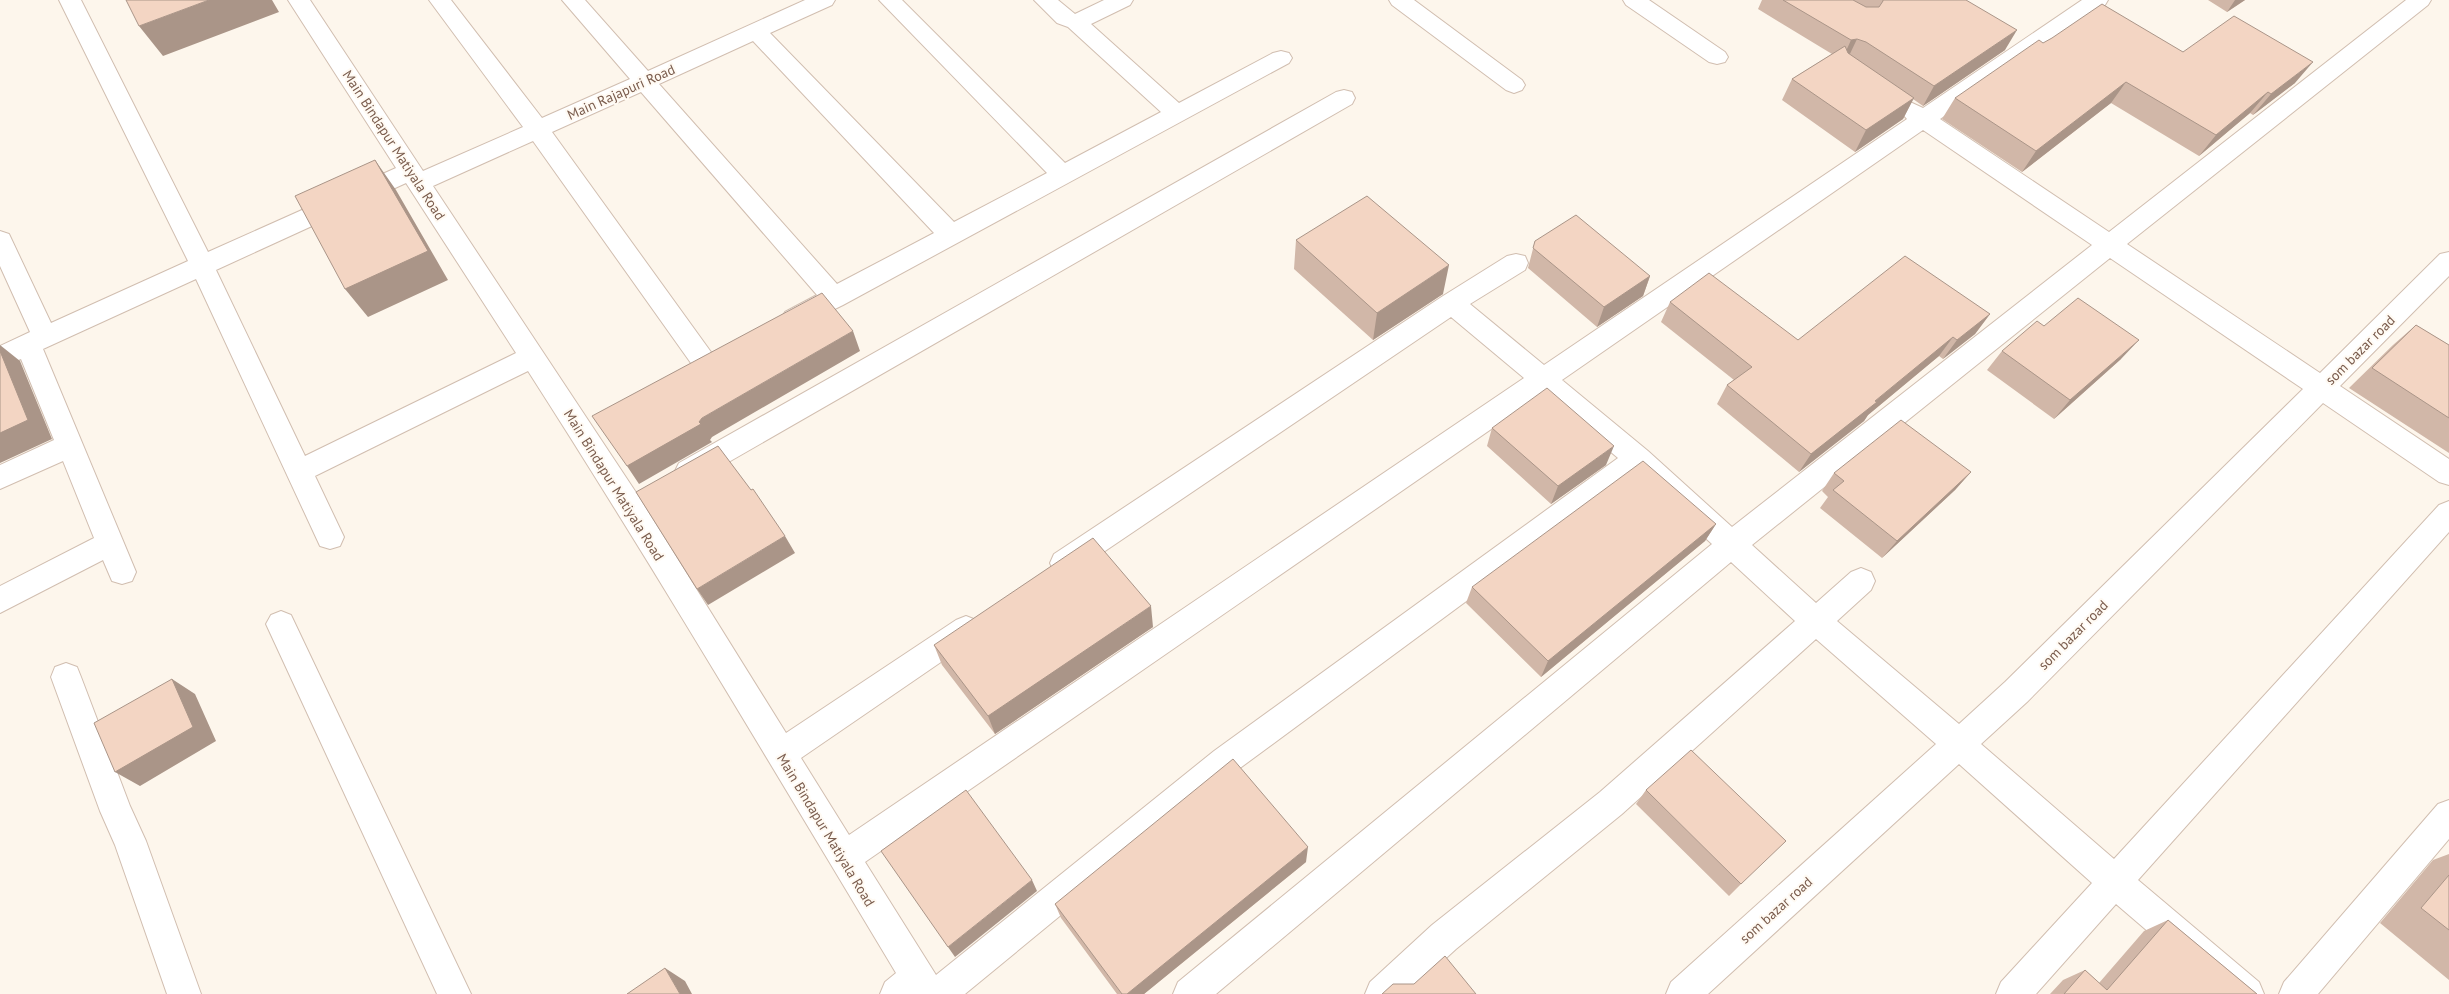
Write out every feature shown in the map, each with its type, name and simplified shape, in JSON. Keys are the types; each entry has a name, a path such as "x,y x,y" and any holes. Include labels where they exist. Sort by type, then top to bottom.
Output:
{"street":[{"path":"70,0 202,265 330,537"},
{"name":"Main Bindapur Matiyala Road","path":"299,0 532,357 590,428 637,500 781,754 920,990"},
{"path":"440,0 538,130 707,366"},
{"path":"573,0 834,298"},
{"name":"Main Rajapuri Road","path":"0,357 202,265 415,177 538,130 824,0"},
{"path":"890,0 1063,175"},
{"path":"1045,0 1064,18 1076,22 1177,114"},
{"path":"1076,22 1122,0"},
{"path":"1400,0 1514,85"},
{"path":"1634,0 1717,57"},
{"path":"843,858 2097,0"},
{"path":"1190,994 1776,508 2420,0"},
{"path":"756,31 951,235"},
{"path":"774,329 1281,58"},
{"path":"672,480 1344,98"},
{"path":"1893,99 2449,474"},
{"path":"0,240 37,340 70,445 122,572"},
{"name":"som bazar road","path":"1683,994 2016,692 2449,262"},
{"path":"1046,576 1452,303 1516,263"},
{"path":"1452,303 1638,459 1816,621 2115,882 2247,994"},
{"path":"300,471 532,357"},
{"path":"0,478 70,445"},
{"path":"920,990 1225,761 1638,459"},
{"path":"2013,994 2449,513"},
{"path":"0,600 110,543"},
{"path":"1382,994 1444,937 1611,803 1861,581"},
{"path":"781,754 988,614"},
{"path":"281,624 454,994"},
{"path":"66,677 116,811 130,841 184,994"},
{"path":"2296,994 2449,815"}],"building":[{"path":"126,0 209,0 139,26"},
{"path":"1783,0 1853,0 1866,7 1879,7 1883,0 1966,0 2017,30 1934,86 1866,42 1857,39 1851,40"},
{"path":"2102,4 2183,52 2234,16 2313,62 2271,94 2268,92 2216,135 2126,82 2036,151 1955,98 2039,40 2043,43 2052,38"},
{"path":"1845,46 1848,53 1914,98 1866,130 1792,79"},
{"path":"375,160 428,251 345,289 295,196"},
{"path":"1367,196 1449,265 1377,313 1296,240"},
{"path":"1576,215 1650,276 1604,307 1533,248 1535,241"},
{"path":"1905,256 1990,314 1957,340 1953,337 1875,401 1877,402 1811,454 1727,385 1752,367 1670,302 1709,273 1798,340"},
{"path":"822,293 853,331 702,418 699,422 701,424 627,466 592,416"},
{"path":"2078,298 2139,340 2070,400 2002,351 2037,321 2044,326"},
{"path":"2416,325 2449,345 2449,418 2372,368"},
{"path":"0,351 28,420 0,433"},
{"path":"1547,388 1614,446 1558,486 1492,428"},
{"path":"1901,420 1971,472 1897,541 1833,490 1844,481 1834,473"},
{"path":"718,446 751,490 753,489 785,536 697,589 636,492"},
{"path":"1643,461 1716,524 1548,661 1472,587"},
{"path":"1093,538 1151,606 988,716 934,645"},
{"path":"172,679 193,727 115,772 94,723"},
{"path":"1691,750 1786,841 1741,884 1646,790"},
{"path":"1233,759 1308,847 1127,994 1122,994 1055,904"},
{"path":"966,790 1032,880 948,947 881,851"},
{"path":"2449,875 2449,930 2421,908"},
{"path":"2168,920 2257,994 2064,994 2085,970 2107,990"},
{"path":"1445,956 1476,994 1382,994 1393,984 1414,984"},
{"path":"665,968 680,994 627,994"}]}
